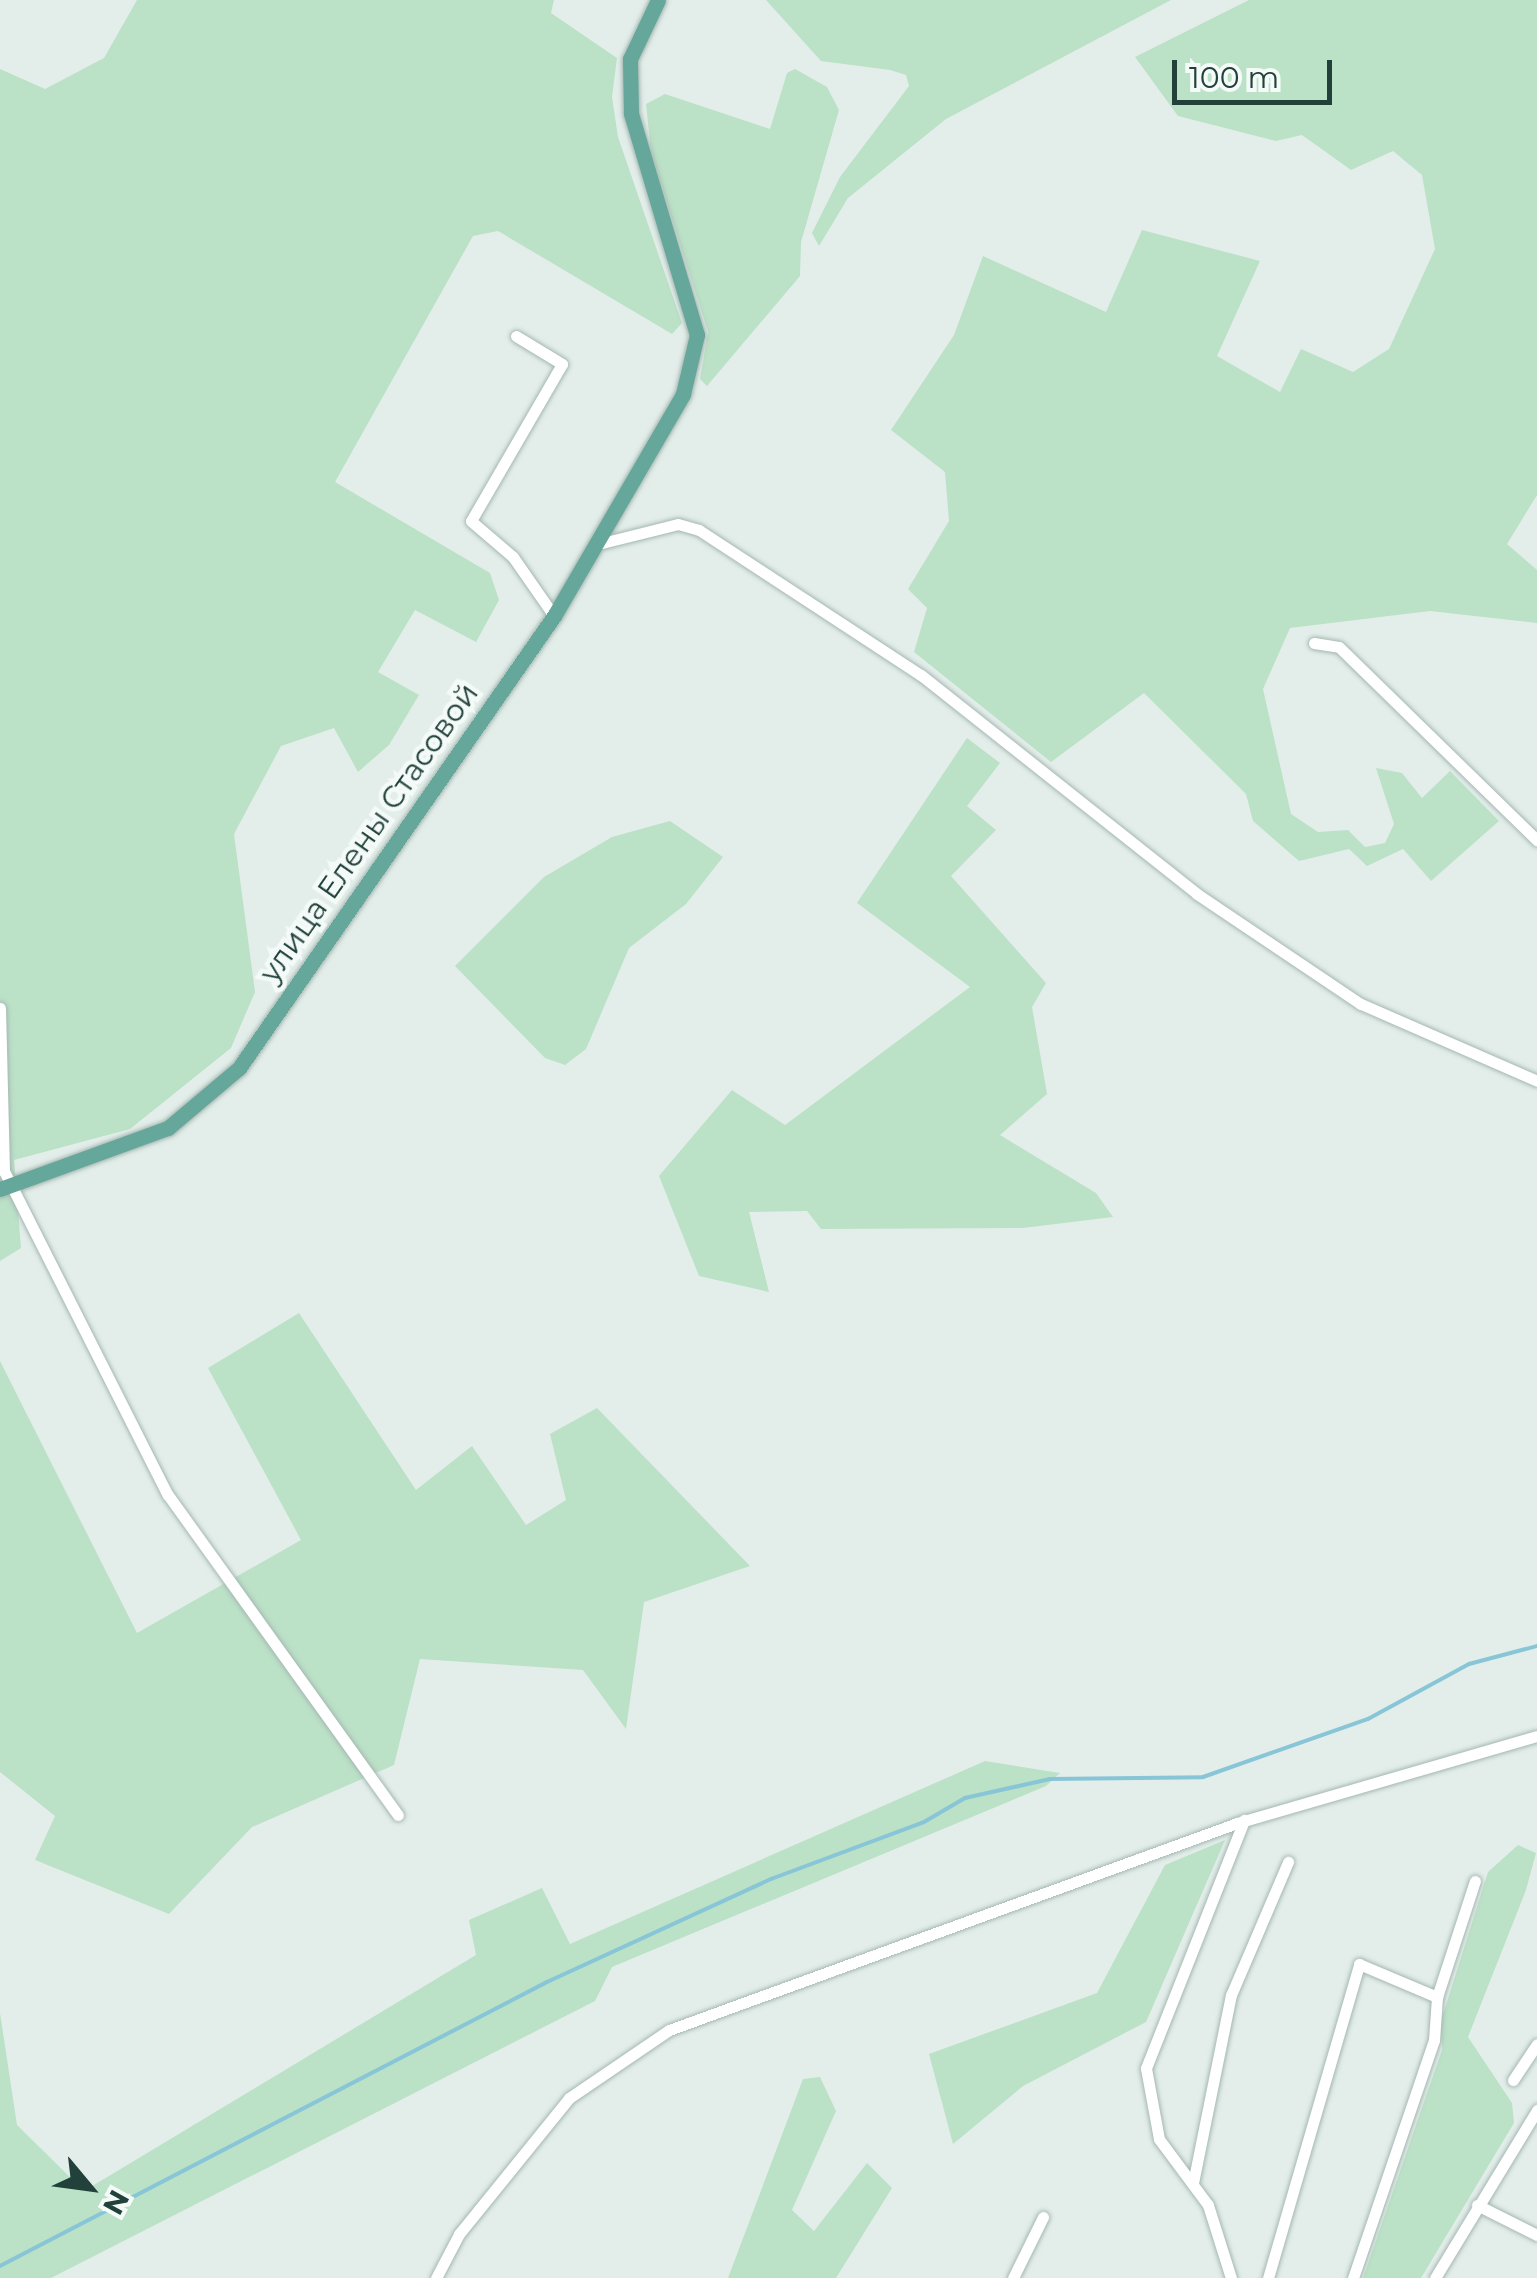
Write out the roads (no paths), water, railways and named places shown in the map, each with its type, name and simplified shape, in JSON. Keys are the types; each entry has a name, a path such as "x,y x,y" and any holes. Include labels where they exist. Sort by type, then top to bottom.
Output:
{"main road":[{"name":"улица Елены Стасовой","path":"5,1184 136,1141 209,1101 554,616 683,394 697,335 630,113 630,59 651,4"}],"street":[{"path":"516,336 562,364 472,522 513,558 554,616"},
{"path":"598,544 678,524 699,530 921,675 1198,894 1361,1004 1537,1082"},
{"path":"1314,643 1339,647 1537,840"},
{"path":"0,1008 5,1184 168,1495 398,1815"},
{"path":"436,2278 459,2234 569,2098 669,2030 1244,1820 1537,1736"},
{"path":"1232,2278 1193,2183 1159,2138 1146,2068 1244,1820"},
{"path":"1193,2183 1231,1996 1288,1862"},
{"path":"1353,2278 1434,2040 1437,1996 1474,1881"},
{"path":"1268,2278 1359,1964 1437,1996"},
{"path":"1513,2080 1537,2044"},
{"path":"1435,2278 1537,2110"},
{"path":"1477,2204 1536,2233"},
{"path":"1012,2278 1043,2217"}],"waterway":[{"path":"0,2266 547,1982 771,1879 924,1822 965,1798 1050,1779 1203,1777 1368,1719 1469,1664 1537,1646"}]}
